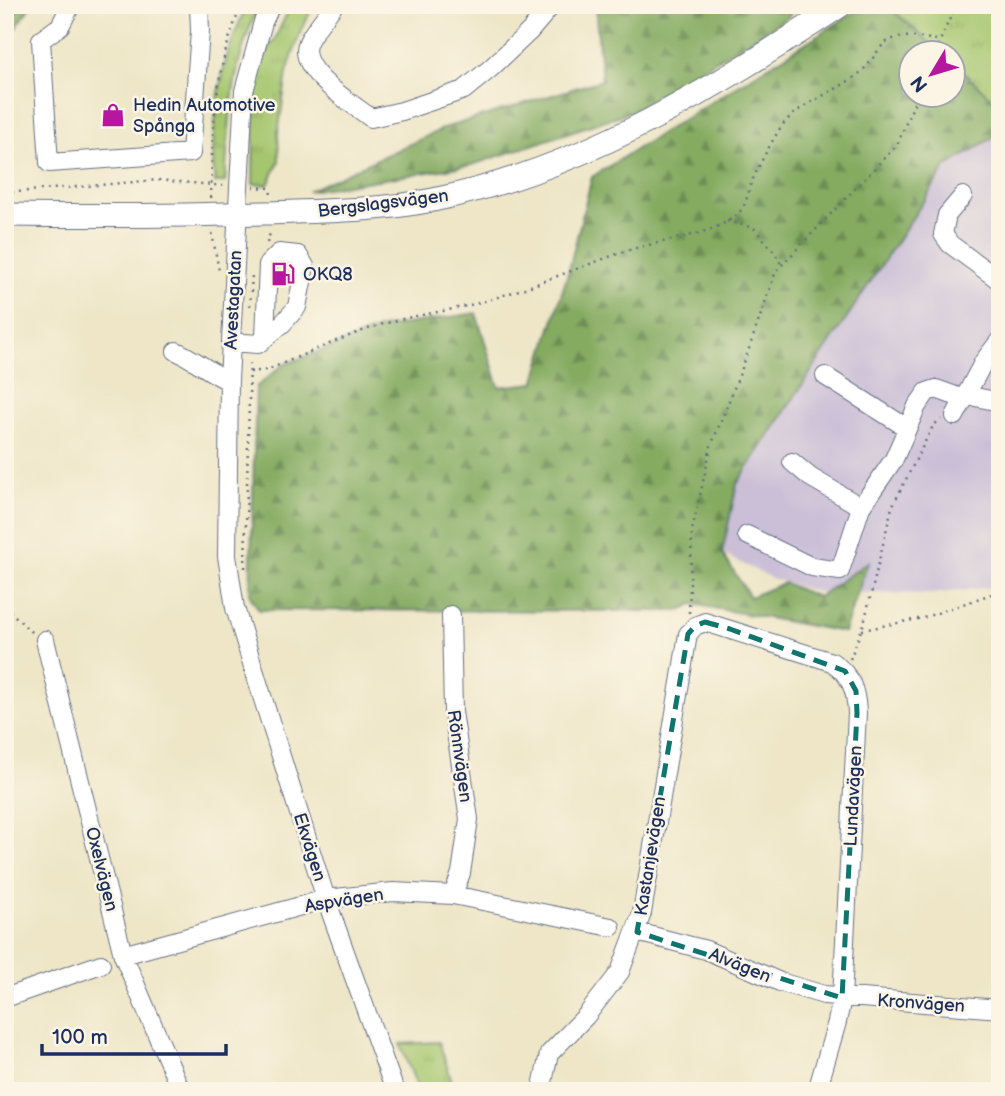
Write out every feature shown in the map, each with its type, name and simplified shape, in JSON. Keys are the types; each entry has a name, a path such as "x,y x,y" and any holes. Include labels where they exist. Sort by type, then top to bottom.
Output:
{"main road":[{"name":"Bergslagsvägen","path":"5,215 335,212 433,200 517,177 620,137 734,74 841,5"}],"street":[{"path":"71,5 60,26 41,40 49,163 191,153 200,30 198,5"},
{"name":"Avestagatan","path":"233,599 227,556 229,381 244,91 263,22 271,5"},
{"path":"334,5 307,43 306,57 309,66 334,90 371,118 402,111 464,90 530,31 552,5"},
{"path":"963,196 947,215 943,234 950,244 1000,281"},
{"path":"230,342 258,340"},
{"path":"955,416 984,361 1000,340"},
{"path":"176,351 194,358 216,376 229,381"},
{"path":"825,376 907,428"},
{"path":"747,535 812,567 840,571 861,507 894,459 917,406 927,392 936,389 1000,402"},
{"path":"792,462 810,477 861,507"},
{"name":"Ekvägen","path":"233,599 326,899 395,1091"},
{"name":"Rönnvägen","path":"451,615 453,712 469,820 461,873 453,895"},
{"path":"688,634 695,626 705,622 832,662 845,671"},
{"name":"Kastanjevägen","path":"541,1091 549,1054 586,1016 620,972 637,932 688,634"},
{"name":"Oxelvägen","path":"45,640 123,955 181,1091"},
{"name":"Lundavägen","path":"817,1091 838,1022 842,998 857,713 856,691 845,671"},
{"name":"Aspvägen","path":"123,955 326,899 393,892 453,895 611,926"},
{"name":"Alvägen","path":"637,932 706,950 780,982 842,998"},
{"path":"5,998 101,964"},
{"name":"Kronvägen","path":"842,998 1000,1009"}],"path":[{"path":"219,270 211,215 214,108 229,37 242,5"},
{"path":"941,38 956,5"},
{"path":"250,372 267,370 382,324 477,304 624,252 667,239 702,233 727,221 743,211 752,179 781,127 821,97 842,87 866,68 876,52 897,38"},
{"path":"898,38 925,38"},
{"path":"688,634 692,531 711,446 776,271 897,145 912,108"},
{"path":"5,193 158,180 211,186"},
{"path":"267,244 271,236 271,213"},
{"path":"727,221 754,228 782,265"},
{"path":"250,317 251,276 254,269"},
{"path":"244,571 250,372 258,340"},
{"path":"845,671 861,631 892,507 933,426 942,419 955,416"},
{"path":"861,631 923,618 1000,592"},
{"path":"5,606 37,638 45,640"}],"highlighted area":[{"path":"705,622 730,629 845,671 856,691 842,998 637,932 688,634 695,626"}],"shaded area":[{"path":"1000,133 1000,586 932,594 819,592 771,578 715,550 733,481 946,167"}],"green space":[{"path":"5,5 31,5 11,36 5,68"},
{"path":"247,5 260,5 250,26 237,70 230,114 225,182 215,182 213,149 219,91 227,56"},
{"path":"291,5 314,5 301,30 287,72 278,134 279,161 268,185 253,184 254,103 258,75 265,51 274,41"},
{"path":"595,5 797,5 787,18 630,112 472,165 308,191 447,127 602,80"},
{"path":"866,5 887,5 924,38 897,38 897,108 967,108 967,76 1000,106 1000,133 946,167 737,484 722,553 750,597 784,583 818,597 868,562 844,632 692,604 679,611 259,610 250,596 256,387 283,365 381,328 476,313 499,387 534,383 568,273 592,177"},
{"path":"887,5 1000,5 1000,106 967,76 967,38 924,38"},
{"path":"439,1042 455,1091 419,1091 400,1044"}],"place":[{"name":"Hedin Automotive Spånga","path":"113,115"},
{"name":"OKQ8","path":"283,274"}]}
